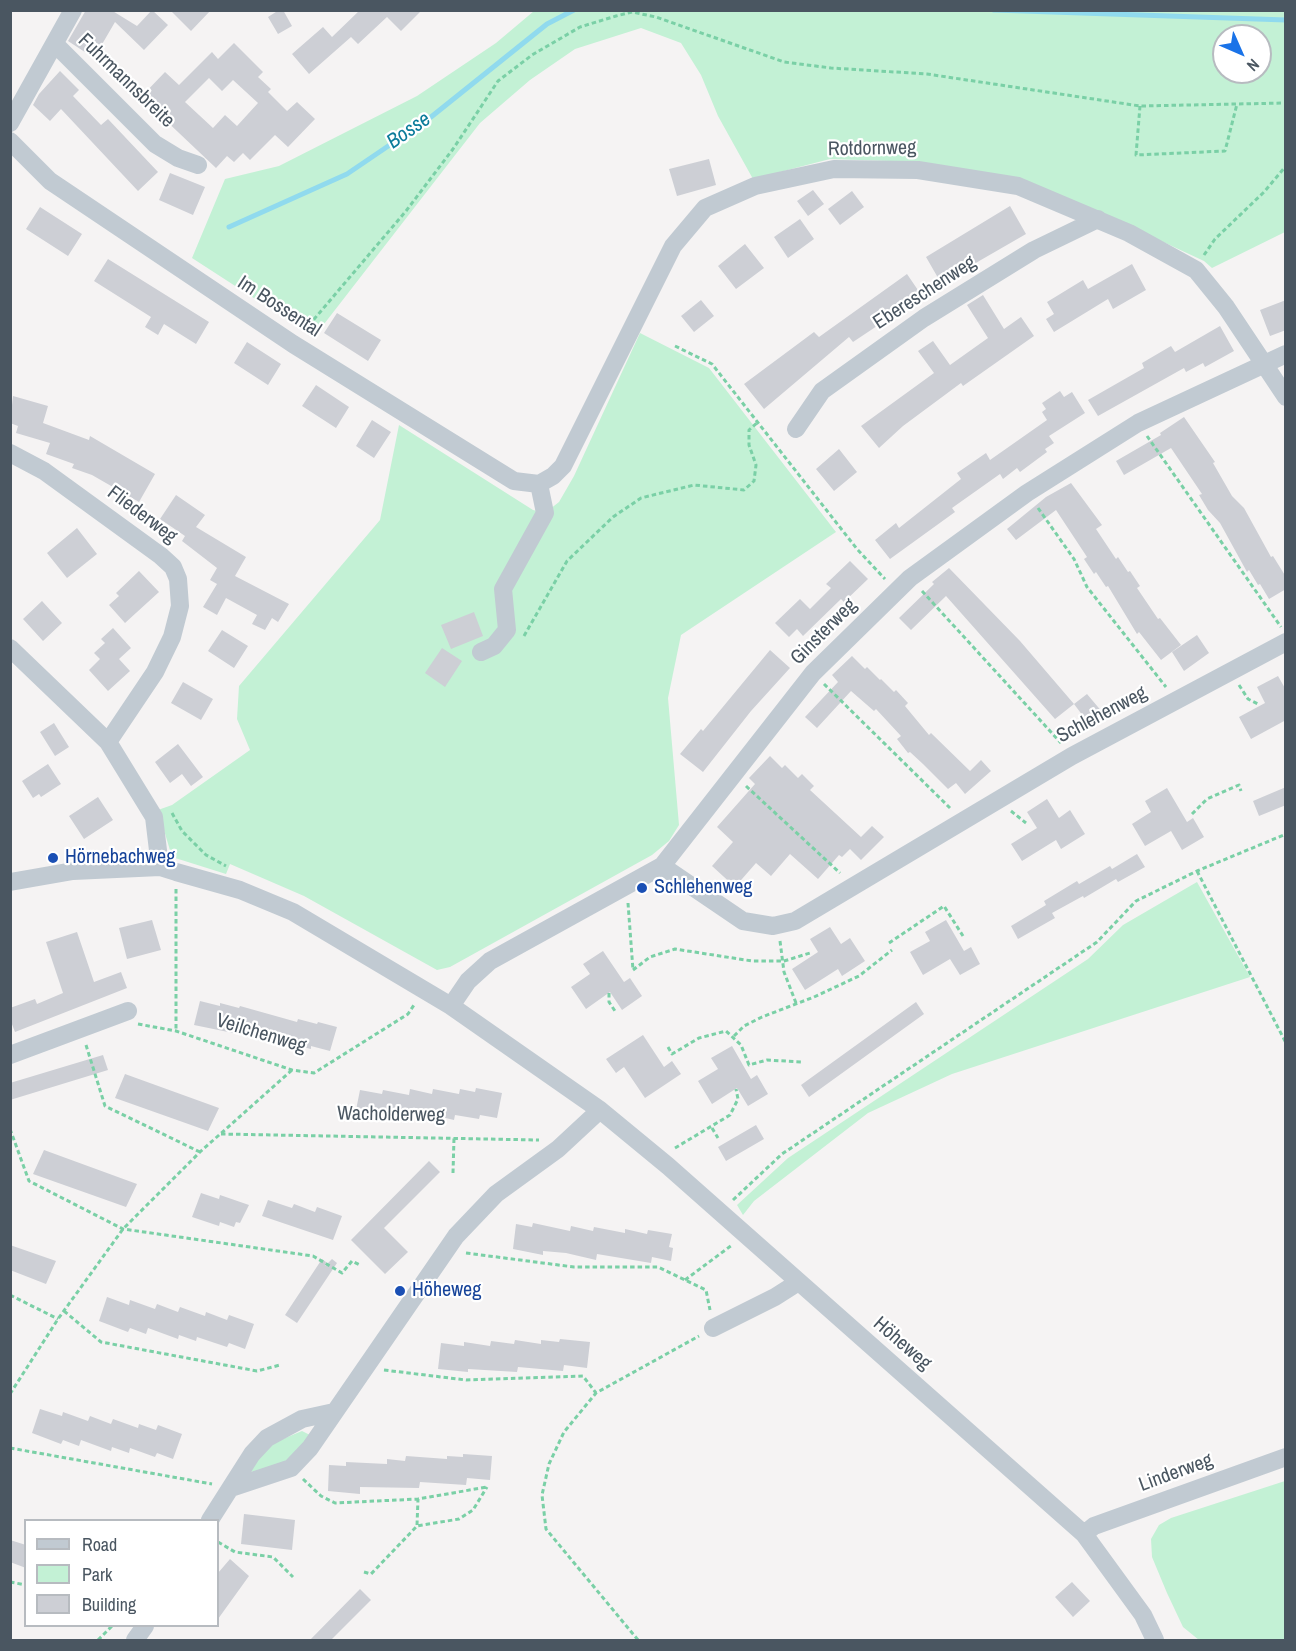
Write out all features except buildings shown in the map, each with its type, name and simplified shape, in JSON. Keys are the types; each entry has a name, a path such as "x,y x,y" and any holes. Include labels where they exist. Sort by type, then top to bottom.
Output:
{"street":[{"name":"Fuhrmannsbreite","path":"10,123 73,10"},
{"name":"Fuhrmannsbreite","path":"55,44 155,144 178,158 198,165"},
{"name":"Im Bossental","path":"10,141 50,181 293,344 514,481 539,484"},
{"name":"Rotdornweg","path":"539,484 553,477 562,466 673,246 705,208 755,186 834,169 918,170 1018,186 1098,219 1196,270 1226,307 1286,397"},
{"name":"Ebereschenweg","path":"795,429 822,391 924,318 1034,250 1098,219"},
{"name":"Ginsterweg","path":"451,1006 468,981 490,961 662,866 813,673 910,578 1027,493 1138,423 1263,362 1286,354"},
{"name":"Fliederweg","path":"10,453 44,471 161,555 173,567 178,579 180,606 171,637 155,672 108,742"},
{"path":"481,652 494,646 507,630 503,590 545,513 539,484"},
{"name":"Schlehenweg","path":"662,866 726,912 755,925 773,926 795,921 1072,756 1286,642"},
{"path":"10,648 108,742 154,817 168,869"},
{"name":"Höheweg","path":"10,882 73,871 168,869 240,890 293,912 451,1006 600,1110 658,1158 1084,1534 1143,1615 1155,1641"},
{"path":"10,1056 128,1011"},
{"path":"231,1488 291,1468 310,1448 456,1236 496,1194 558,1149 600,1110"},
{"path":"713,1328 776,1297 797,1283"},
{"path":"211,1519 252,1454 267,1438 302,1419 334,1412"},
{"name":"Linderweg","path":"1084,1534 1094,1526 1286,1457"},
{"path":"135,1641 144,1627"}],"path":[{"path":"615,10 616,16"},
{"path":"293,344 406,211 453,149 498,81 532,55 580,27 632,11 656,17 784,62 831,68 927,74 1140,106 1286,103"},
{"path":"1140,106 1136,155 1225,151 1237,104"},
{"path":"1196,270 1215,239 1256,200 1286,166"},
{"path":"675,346 712,364 857,549 896,591"},
{"path":"519,643 532,626 567,561 613,517 641,498 694,485 744,490 754,481 756,465 749,445 749,430 758,422"},
{"path":"1138,423 1286,634"},
{"path":"1027,493 1074,559 1087,587 1177,700"},
{"path":"910,578 1072,756"},
{"path":"1232,670 1248,699 1258,704"},
{"path":"813,673 962,820"},
{"path":"733,774 854,887"},
{"path":"1192,814 1207,799 1239,785 1241,791"},
{"path":"154,817 171,812 182,831 206,855 228,867 240,890"},
{"path":"721,1213 782,1154 1096,942 1136,901 1197,871 1286,834"},
{"path":"168,869 177,1031"},
{"path":"1197,871 1286,1042"},
{"path":"626,884 633,970 650,957 675,949 752,961 784,961 810,953"},
{"path":"889,943 944,906 963,936"},
{"path":"773,926 784,961 784,972 796,1003"},
{"path":"734,1036 744,1026 859,976 892,950"},
{"path":"609,993 609,1002 615,1011"},
{"name":"Veilchenweg","path":"128,1011 138,1024 177,1031 292,1070 314,1073 408,1014 415,1005"},
{"path":"81,1029 105,1106 200,1152"},
{"path":"668,1047 672,1054 713,1033 726,1031 734,1036 746,1055 749,1065 767,1060 803,1062"},
{"path":"10,1394 58,1319 123,1229 200,1152 292,1070"},
{"path":"658,1158 712,1128 730,1115 738,1098 736,1089"},
{"path":"712,1128 718,1138"},
{"path":"10,1129 29,1181 123,1229 313,1256 342,1273 352,1261 360,1265"},
{"name":"Wacholderweg","path":"220,1134 547,1140 558,1149"},
{"path":"453,1173 454,1138"},
{"path":"685,1280 745,1236"},
{"path":"446,1252 574,1267 658,1267 706,1290 713,1328 596,1393 564,1432 549,1464 542,1495 546,1529 638,1641"},
{"path":"10,1295 58,1319"},
{"path":"64,1311 101,1342 257,1371 280,1365"},
{"path":"369,1363 381,1369 466,1380 583,1376 596,1393"},
{"path":"10,1448 231,1488"},
{"path":"291,1468 321,1496 335,1503 418,1499 487,1487 473,1510 459,1519 417,1526 371,1574 364,1572"},
{"path":"417,1526 418,1499"},
{"path":"219,1543 235,1551 273,1557 293,1577"},
{"path":"98,1641 111,1627"}],"green space":[{"path":"534,11 1285,11 1285,232 1212,268 1204,261 1101,213 919,162 830,159 753,179 718,116 701,75 681,43 641,28 575,49 530,80 480,123 314,337 192,258 225,179 279,166 417,96 496,43"},
{"path":"640,333 709,368 836,532 681,635 668,698 679,825 669,841 652,855 450,967 437,970 304,896 230,864 226,874 172,857 158,810 172,805 250,750 237,719 239,686 380,520 399,425 533,510 545,513 559,502 574,476"},
{"path":"1197,882 1250,977 952,1074 868,1113 754,1201 743,1215 737,1205 788,1158 1088,959 1123,925"},
{"path":"302,1431 310,1435 288,1462 260,1473 247,1471 273,1443"},
{"path":"1285,1481 1285,1640 1199,1640 1183,1627 1152,1557 1151,1539 1159,1525 1171,1518"}],"waterway":[{"name":"Bosse","path":"229,227 347,174 431,117 547,24 574,10"},
{"name":"Bosse","path":"994,10 1286,20"}],"place":[{"name":"Hörnebachweg","path":"53,858"},
{"name":"Schlehenweg","path":"642,888"},
{"name":"Höheweg","path":"400,1291"}]}
